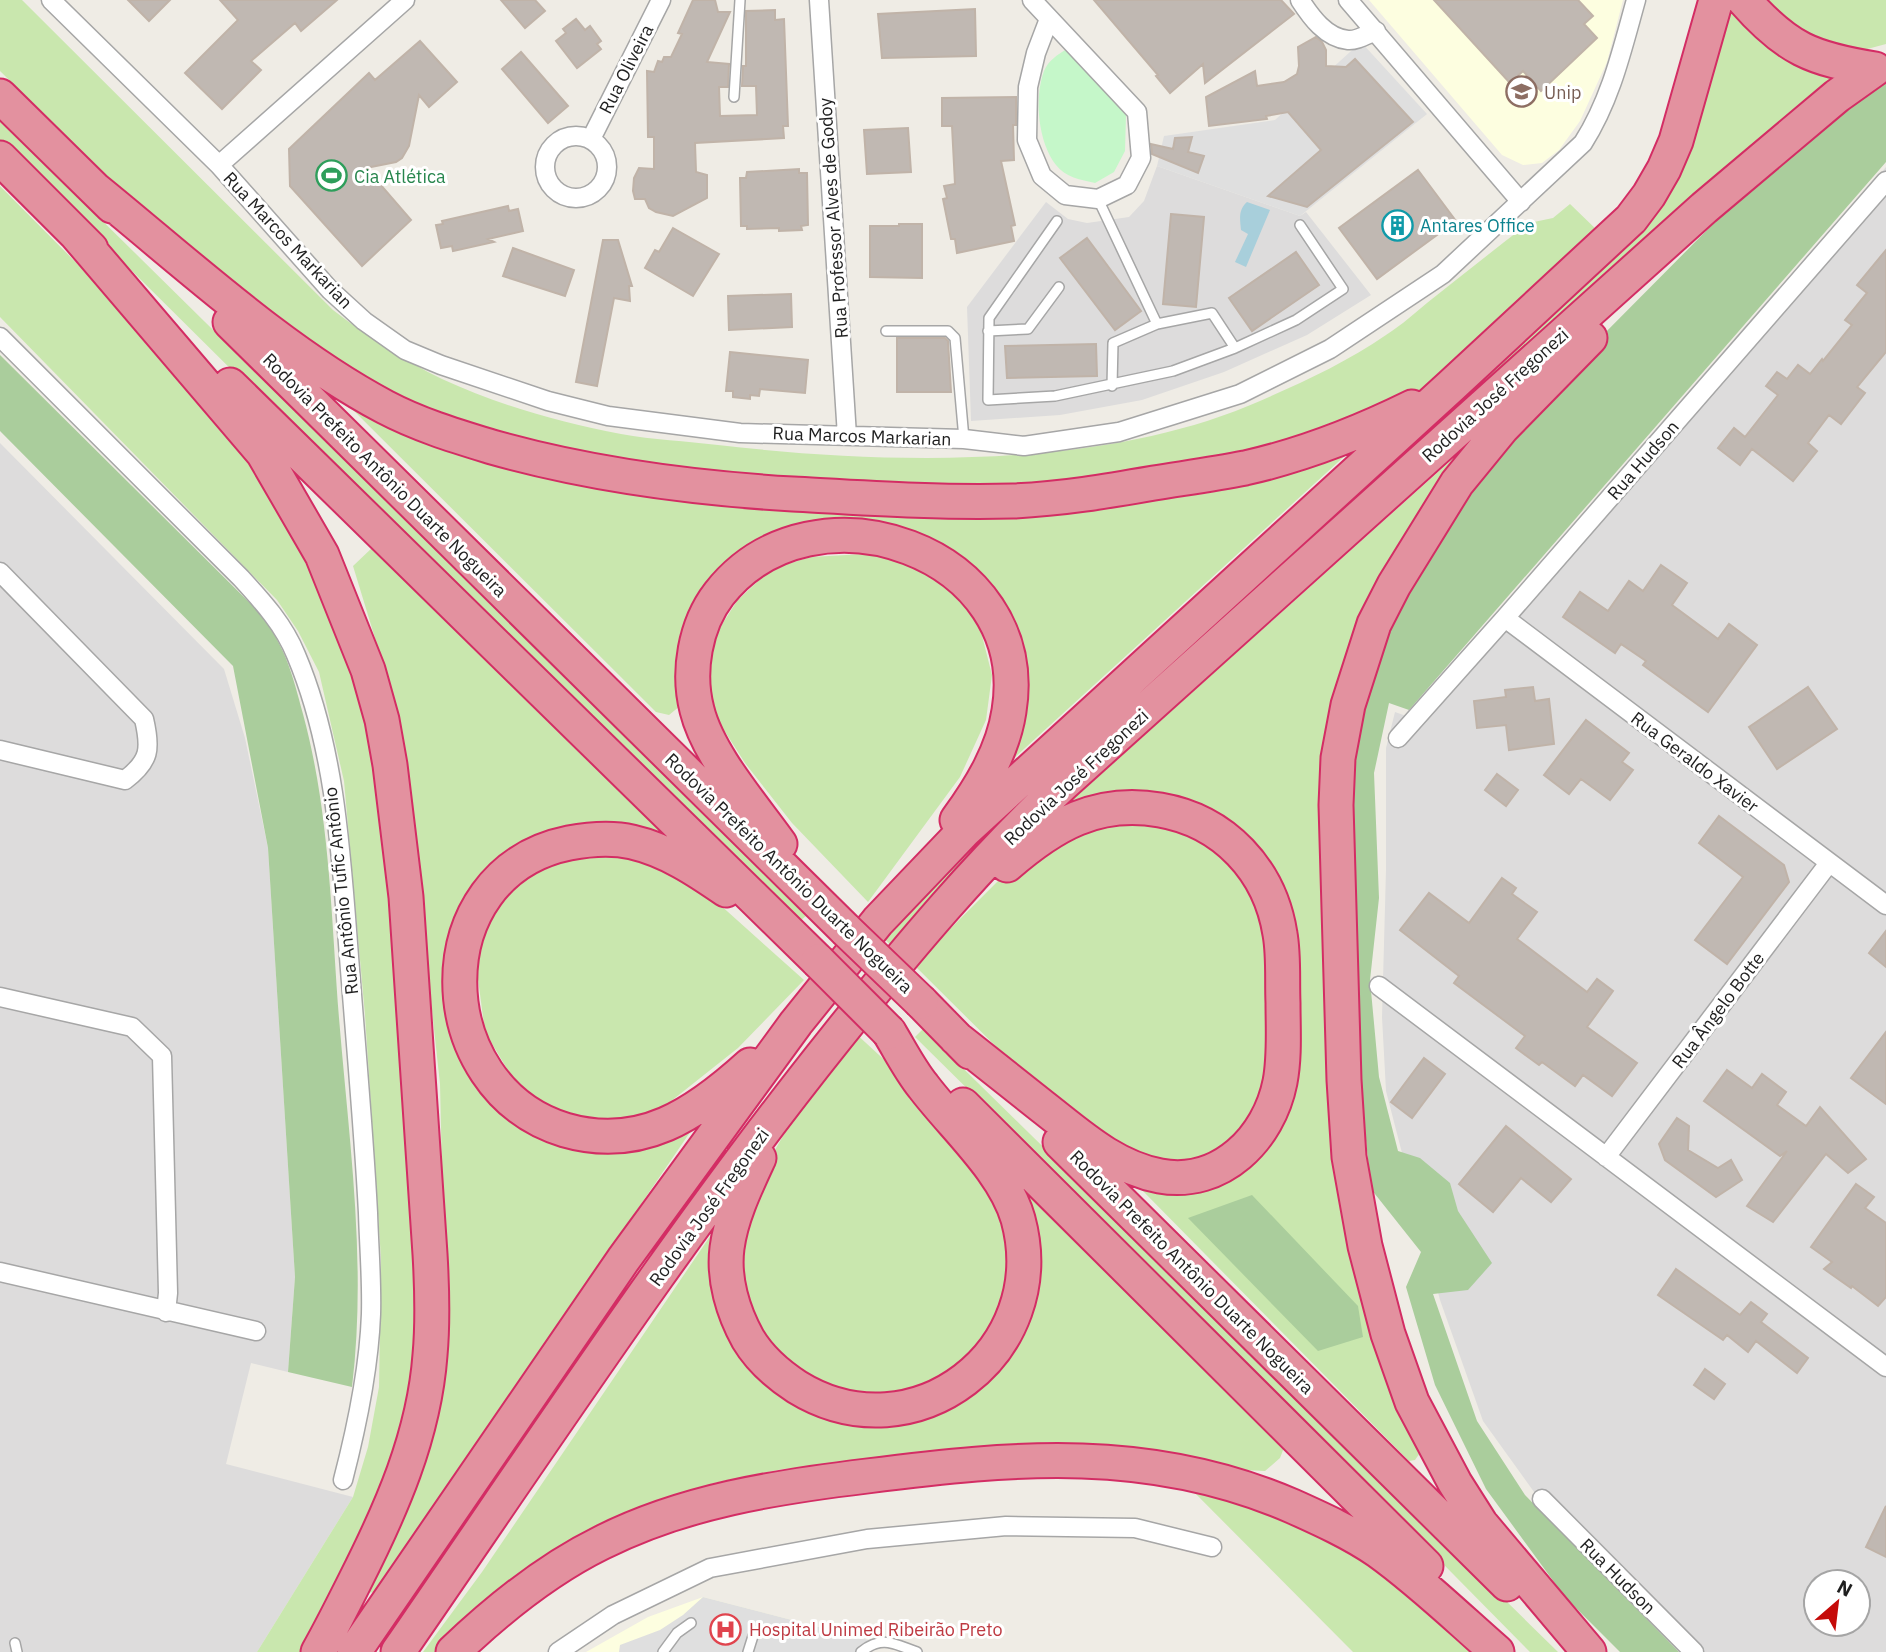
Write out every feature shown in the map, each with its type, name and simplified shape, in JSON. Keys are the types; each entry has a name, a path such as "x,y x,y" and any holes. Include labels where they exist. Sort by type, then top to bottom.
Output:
{"highway":[{"name":"Rodovia José Fregonezi","path":"354,1652 623,1260 796,1023 878,921 964,831 1631,219 1664,169 1676,141 1716,0"},
{"name":"Rodovia José Fregonezi","path":"398,1652 690,1228 794,1090 904,953 1031,814 1704,208 1837,96 1875,69 1835,63 1800,49 1768,27 1744,0"},
{"name":"Rodovia Prefeito Antônio Duarte Nogueira","path":"0,96 921,1002 1576,1652"},
{"path":"0,158 795,938 1512,1652"},
{"path":"96,190 287,344 386,407 425,425 546,462 669,484 757,492 942,500 1014,501 1087,495 1247,467 1311,449 1372,427 1451,386"},
{"path":"1589,1652 1481,1524 1455,1483 1412,1402 1388,1334 1365,1246 1349,1157 1339,942 1336,805 1338,758 1348,705 1374,624 1394,585 1457,482 1502,428 1601,326 1704,208"},
{"path":"76,234 263,453 322,555 368,670 382,720 390,765 406,897 429,1227 432,1308 430,1358 410,1453 395,1497 318,1652"},
{"path":"838,923 707,739 696,709 693,673 697,640 707,613 738,573 754,561 786,545 814,538 845,536 905,545 938,560 953,571 979,596 1000,627 1011,678 1010,709 989,769 960,816 878,921"},
{"path":"904,953 1047,833 1082,815 1099,811 1152,808 1199,821 1226,837 1240,851 1269,893 1279,925 1282,950 1283,1043 1280,1082 1269,1114 1254,1140 1234,1158 1212,1171 1188,1176 1163,1176 1130,1168 1116,1161 956,1038"},
{"path":"795,938 713,880 665,853 613,839 580,841 531,856 494,887 469,928 459,963 458,979 466,1031 482,1064 504,1094 516,1106 543,1121 575,1133 596,1136 641,1134 656,1130 683,1116 746,1069 796,1023"},
{"path":"794,1090 760,1157 732,1224 727,1249 727,1268 738,1320 755,1350 771,1367 789,1382 821,1400 843,1408 874,1411 911,1406 944,1394 976,1372 1006,1334 1022,1286 1024,1272 1021,1236 1010,1199 986,1163 921,1084 890,1032"},
{"path":"453,1652 505,1606 559,1566 600,1543 650,1521 698,1505 805,1483 1018,1460 1078,1459 1127,1462 1182,1471 1236,1485 1321,1520 1377,1550 1496,1652"}],"street":[{"name":"Rua Marcos Markarian","path":"51,0 219,165 330,290 364,321 405,350 548,401 608,416 740,433 964,439 1024,446 1119,432 1240,394 1330,349 1443,274 1583,143 1598,119 1613,82 1636,0"},
{"path":"219,165 405,0"},
{"name":"Rua Oliveira","path":"591,139 661,0"},
{"name":"Rua Professor Alves de Godoy","path":"819,0 847,436"},
{"path":"1032,0 1137,112 1141,158 1127,185 1098,199 1065,195 1042,176 1027,140 1028,87 1036,53 1049,19"},
{"path":"1300,0 1311,18 1331,35 1350,41 1376,31"},
{"path":"1348,0 1521,202"},
{"name":"Rua Hudson","path":"1398,738 1506,618 1886,181"},
{"name":"Rua Antônio Tufic Antônio","path":"0,337 242,578 272,613 286,632 297,656 314,707 330,775 339,834 370,1256 371,1314 365,1378 343,1480"},
{"path":"0,572 144,719 149,743 141,768 125,780 0,750"},
{"name":"Rua Geraldo Xavier","path":"1506,618 1886,905"},
{"name":"Rua Ângelo Botte","path":"1606,1157 1829,863"},
{"path":"1379,986 1886,1367"},
{"path":"0,997 132,1027 162,1056 168,1268 166,1312"},
{"path":"0,1272 256,1331"},
{"name":"Rua Hudson","path":"1542,1499 1694,1652"},
{"path":"558,1652 613,1615 710,1568 867,1539 1006,1526 1135,1528 1212,1547"}],"lane":[{"path":"734,97 740,0"},
{"path":"1098,199 1157,324"},
{"path":"1057,221 989,318 988,400 1055,396 1173,371 1235,348 1297,320 1343,289 1300,225"},
{"path":"988,331 1028,330 1059,287"},
{"path":"1112,386 1113,343 1157,324 1212,313 1235,348"},
{"path":"886,331 948,331 955,338 964,439"},
{"path":"663,1652 677,1633 691,1623"},
{"path":"748,1652 753,1636"},
{"path":"861,1652 872,1643 886,1642 917,1652"}],"shaded area":[{"name":"Unip","path":"1369,0 1623,0 1607,62 1580,121 1559,150 1542,163 1523,165 1502,155"},
{"path":"1361,42 1427,114 1300,216 1157,166 1164,136 1275,120"},
{"path":"1157,166 1300,216 1306,212 1371,295 1307,335 1224,372 1142,400 1060,415 971,421 967,307 1046,202 1068,219 1087,223 1129,217 1144,201"},
{"path":"1886,167 1886,1652 1684,1652 1555,1521 1483,1421 1440,1300 1386,1091 1382,1017 1386,748 1395,712 1409,717"},
{"path":"0,443 224,669 245,738 268,848 295,1277 288,1372 251,1363 226,1464 353,1497 257,1652 0,1652"},
{"name":"Hospital Unimed Ribeirão Preto","path":"703,1597 869,1640 866,1652 586,1652 648,1617"},
{"name":"Hospital Unimed Ribeirão Preto","path":"703,1597 869,1640 866,1652 619,1652 620,1645 660,1630 683,1615"}],"green space":[{"path":"0,0 22,0 333,310 372,338 428,372 485,397 553,419 633,436 782,451 917,458 986,457 1123,442 1187,427 1248,406 1336,365 1398,327 1529,223 1553,218 1570,204 1600,233 1434,388 1259,452 1010,496 623,472 380,395 170,238 0,71"},
{"path":"1730,0 1838,74 892,946 880,935 1616,250"},
{"path":"1759,0 1886,0 1886,44 1856,52 1815,46"},
{"path":"1067,49 1082,59 1126,115 1125,151 1114,172 1095,183 1074,177 1060,169 1050,155 1042,132 1039,94 1044,71 1054,58"},
{"path":"1886,76 1886,162 1409,710 1389,703 1374,773 1379,898 1370,980 1379,1077 1398,1151 1420,1158 1450,1183 1458,1211 1492,1263 1468,1290 1433,1294 1477,1421 1525,1495 1679,1652 1620,1652 1565,1597 1486,1489 1435,1385 1406,1287 1421,1252 1371,1189 1347,919 1352,706 1440,526 1590,348 1715,222"},
{"path":"0,120 807,915 799,922 257,395 0,140"},
{"path":"0,186 133,320 235,436 294,523 377,726 426,1287 400,1467 304,1652 257,1652 353,1497 368,1447 379,1387 381,1259 365,1015 344,781 319,672 298,631 277,600 0,317"},
{"path":"0,355 260,613 276,638 291,673 312,752 328,865 355,1202 358,1294 352,1387 288,1372 295,1277 268,848 233,666 0,431"},
{"path":"332,389 517,461 1033,513 1117,506 1209,493 1348,453 1001,770 1021,723 1028,669 1006,609 895,532 706,584 680,633 680,706 669,715 656,712"},
{"path":"1514,404 1387,575 1335,1069 1422,1450 1415,1460 1409,1461 1138,1186 1255,1149 1289,953 1203,813 1052,818"},
{"path":"373,547 674,838 561,835 456,938 511,1116 695,1125 376,1592 366,1593 429,1444 443,1392 446,1343 440,1084 424,902 397,710 353,566"},
{"path":"864,554 912,562 941,581 978,620 992,675 986,720 960,777 868,902 792,823 745,763 717,719 709,681 714,637 737,601 771,569 811,557"},
{"path":"1137,818 1197,835 1239,874 1253,898 1269,960 1271,1034 1262,1107 1220,1155 1175,1168 1080,1130 914,965 1008,871 1049,839"},
{"path":"591,852 646,859 708,894 804,980 738,1048 656,1113 604,1124 552,1109 515,1082 485,1032 476,964 493,911 531,873"},
{"path":"923,1029 1558,1652 1530,1652 1234,1352 915,1037"},
{"path":"853,1031 904,1078 1002,1200 1014,1261 986,1347 905,1401 812,1388 748,1324 736,1240 761,1174 790,1124"},
{"path":"1024,1194 1033,1194 1285,1445 1280,1458 1265,1471 1243,1470 1149,1450 1048,1442 966,1453 783,1469 714,1483 631,1512 444,1652 423,1652 482,1572 732,1204 733,1330 878,1423 1007,1357"},
{"path":"1252,1195 1358,1306 1363,1337 1318,1351 1188,1218"},
{"path":"1181,1479 1344,1542 1482,1652 1353,1652"}],"water":[{"path":"1247,202 1270,210 1246,267 1235,262 1248,234 1241,230 1240,218 1242,208"}],"building":[{"path":"128,0 170,0 149,21"},
{"path":"220,0 337,0 301,31 295,23 251,61 261,70 222,109 185,73 238,20"},
{"path":"501,0 535,0 545,11 525,28"},
{"path":"693,0 715,0 718,12 730,12 707,62 729,64 728,87 719,87 720,116 757,115 756,86 742,86 743,66 746,66 746,11 775,10 775,20 784,19 788,126 783,126 784,138 695,143 696,172 707,175 707,198 673,216 649,208 645,199 635,199 634,178 639,168 654,169 654,137 648,137 647,71 654,72 658,61 662,62 664,57 671,57 682,34 678,33"},
{"path":"1094,0 1281,0 1294,14 1205,83 1203,64 1170,93"},
{"path":"1434,0 1578,0 1593,16 1584,24 1597,38 1541,91 1523,71 1510,83"},
{"path":"975,9 976,56 882,58 878,14"},
{"path":"576,19 585,30 590,26 601,41 597,44 601,49 577,68 556,41 566,33 563,29"},
{"path":"1316,37 1326,50 1326,66 1346,67 1355,59 1413,122 1307,207 1268,196 1321,150 1288,112 1266,116 1267,119 1209,126 1206,97 1255,71 1257,86 1284,82 1297,74 1298,47"},
{"name":"Cia Atlética","path":"420,41 457,82 429,107 419,95 409,146 402,158 396,162 366,168 411,220 362,266 290,186 289,149 369,73 375,80"},
{"path":"521,52 568,106 548,123 502,69"},
{"path":"1016,97 1016,125 1013,125 1014,160 1001,161 1015,225 1011,226 1014,241 957,253 955,239 951,239 943,199 947,198 944,186 955,184 952,126 942,126 942,98"},
{"path":"908,128 911,172 867,174 864,130"},
{"path":"1192,137 1188,152 1204,156 1198,173 1152,154 1151,144 1173,149 1175,138"},
{"path":"799,169 799,173 807,173 808,225 801,226 802,230 779,231 779,228 747,229 747,226 741,226 740,178 746,178 747,172"},
{"name":"Antares Office","path":"1418,170 1456,221 1377,279 1339,228"},
{"path":"508,206 509,211 518,209 523,231 488,239 494,242 453,251 452,246 441,248 436,225 443,224 442,221"},
{"path":"1171,214 1204,217 1196,307 1163,304"},
{"path":"922,224 922,278 870,277 870,226"},
{"path":"673,228 719,254 693,296 645,268 655,250 659,252"},
{"path":"1087,238 1141,311 1115,330 1060,258"},
{"path":"603,240 618,240 632,286 629,286 630,301 614,298 597,386 576,382"},
{"path":"513,248 574,270 565,296 503,276"},
{"path":"1886,250 1886,352 1857,387 1865,393 1841,424 1829,415 1808,443 1817,451 1793,481 1752,449 1740,465 1718,448 1734,428 1745,437 1778,395 1766,386 1777,372 1787,379 1798,365 1810,374 1822,359 1823,361 1852,325 1845,320 1867,293 1857,285"},
{"path":"1296,252 1319,285 1252,331 1229,298"},
{"path":"791,294 792,327 729,330 728,296"},
{"path":"897,338 945,338 948,341 951,392 897,392"},
{"path":"1096,344 1097,376 1007,378 1005,346"},
{"path":"730,352 808,360 805,393 760,389 759,396 750,395 750,399 733,397 733,391 726,391"},
{"path":"1661,565 1687,583 1672,605 1718,639 1729,624 1757,645 1708,712 1643,665 1646,661 1621,644 1615,653 1563,617 1580,592 1608,611 1629,581 1643,591"},
{"path":"1533,687 1535,701 1549,699 1554,744 1509,750 1506,725 1477,728 1474,701 1506,697 1505,690"},
{"path":"1808,687 1837,729 1777,769 1749,727"},
{"path":"1586,720 1629,753 1622,762 1633,770 1610,800 1581,779 1569,794 1544,775"},
{"path":"1497,774 1518,790 1506,806 1485,790"},
{"path":"1719,816 1784,865 1789,882 1727,964 1695,940 1743,877 1699,843"},
{"path":"1502,878 1516,888 1512,894 1537,912 1517,939 1587,992 1597,979 1613,991 1587,1027 1637,1063 1612,1096 1583,1075 1575,1086 1542,1062 1539,1065 1516,1048 1525,1036 1454,983 1459,976 1400,930 1429,893 1469,923"},
{"path":"1886,931 1886,967 1869,953"},
{"path":"1886,1032 1886,1104 1851,1078"},
{"path":"1424,1058 1445,1074 1412,1118 1391,1102"},
{"path":"1727,1070 1752,1088 1762,1074 1786,1092 1777,1105 1806,1126 1820,1107 1866,1159 1848,1173 1826,1154 1773,1222 1747,1206 1787,1151 1780,1156 1704,1101"},
{"path":"1677,1118 1689,1126 1688,1150 1718,1168 1731,1160 1742,1180 1716,1197 1665,1160 1659,1144"},
{"path":"1506,1126 1571,1179 1551,1202 1521,1178 1493,1212 1459,1184"},
{"path":"1856,1184 1874,1197 1865,1208 1886,1223 1886,1297 1878,1306 1824,1269 1832,1262 1811,1247"},
{"path":"1676,1269 1740,1315 1751,1302 1767,1314 1761,1322 1808,1358 1797,1373 1756,1341 1748,1352 1727,1335 1723,1340 1658,1295"},
{"path":"1705,1369 1725,1384 1714,1399 1694,1385"},
{"path":"1886,1506 1886,1557 1866,1547"}],"place":[{"name":"Unip","path":"1521,92"},
{"name":"Cia Atlética","path":"331,176"},
{"name":"Antares Office","path":"1397,225"},
{"name":"Hospital Unimed Ribeirão Preto","path":"726,1629"}]}
